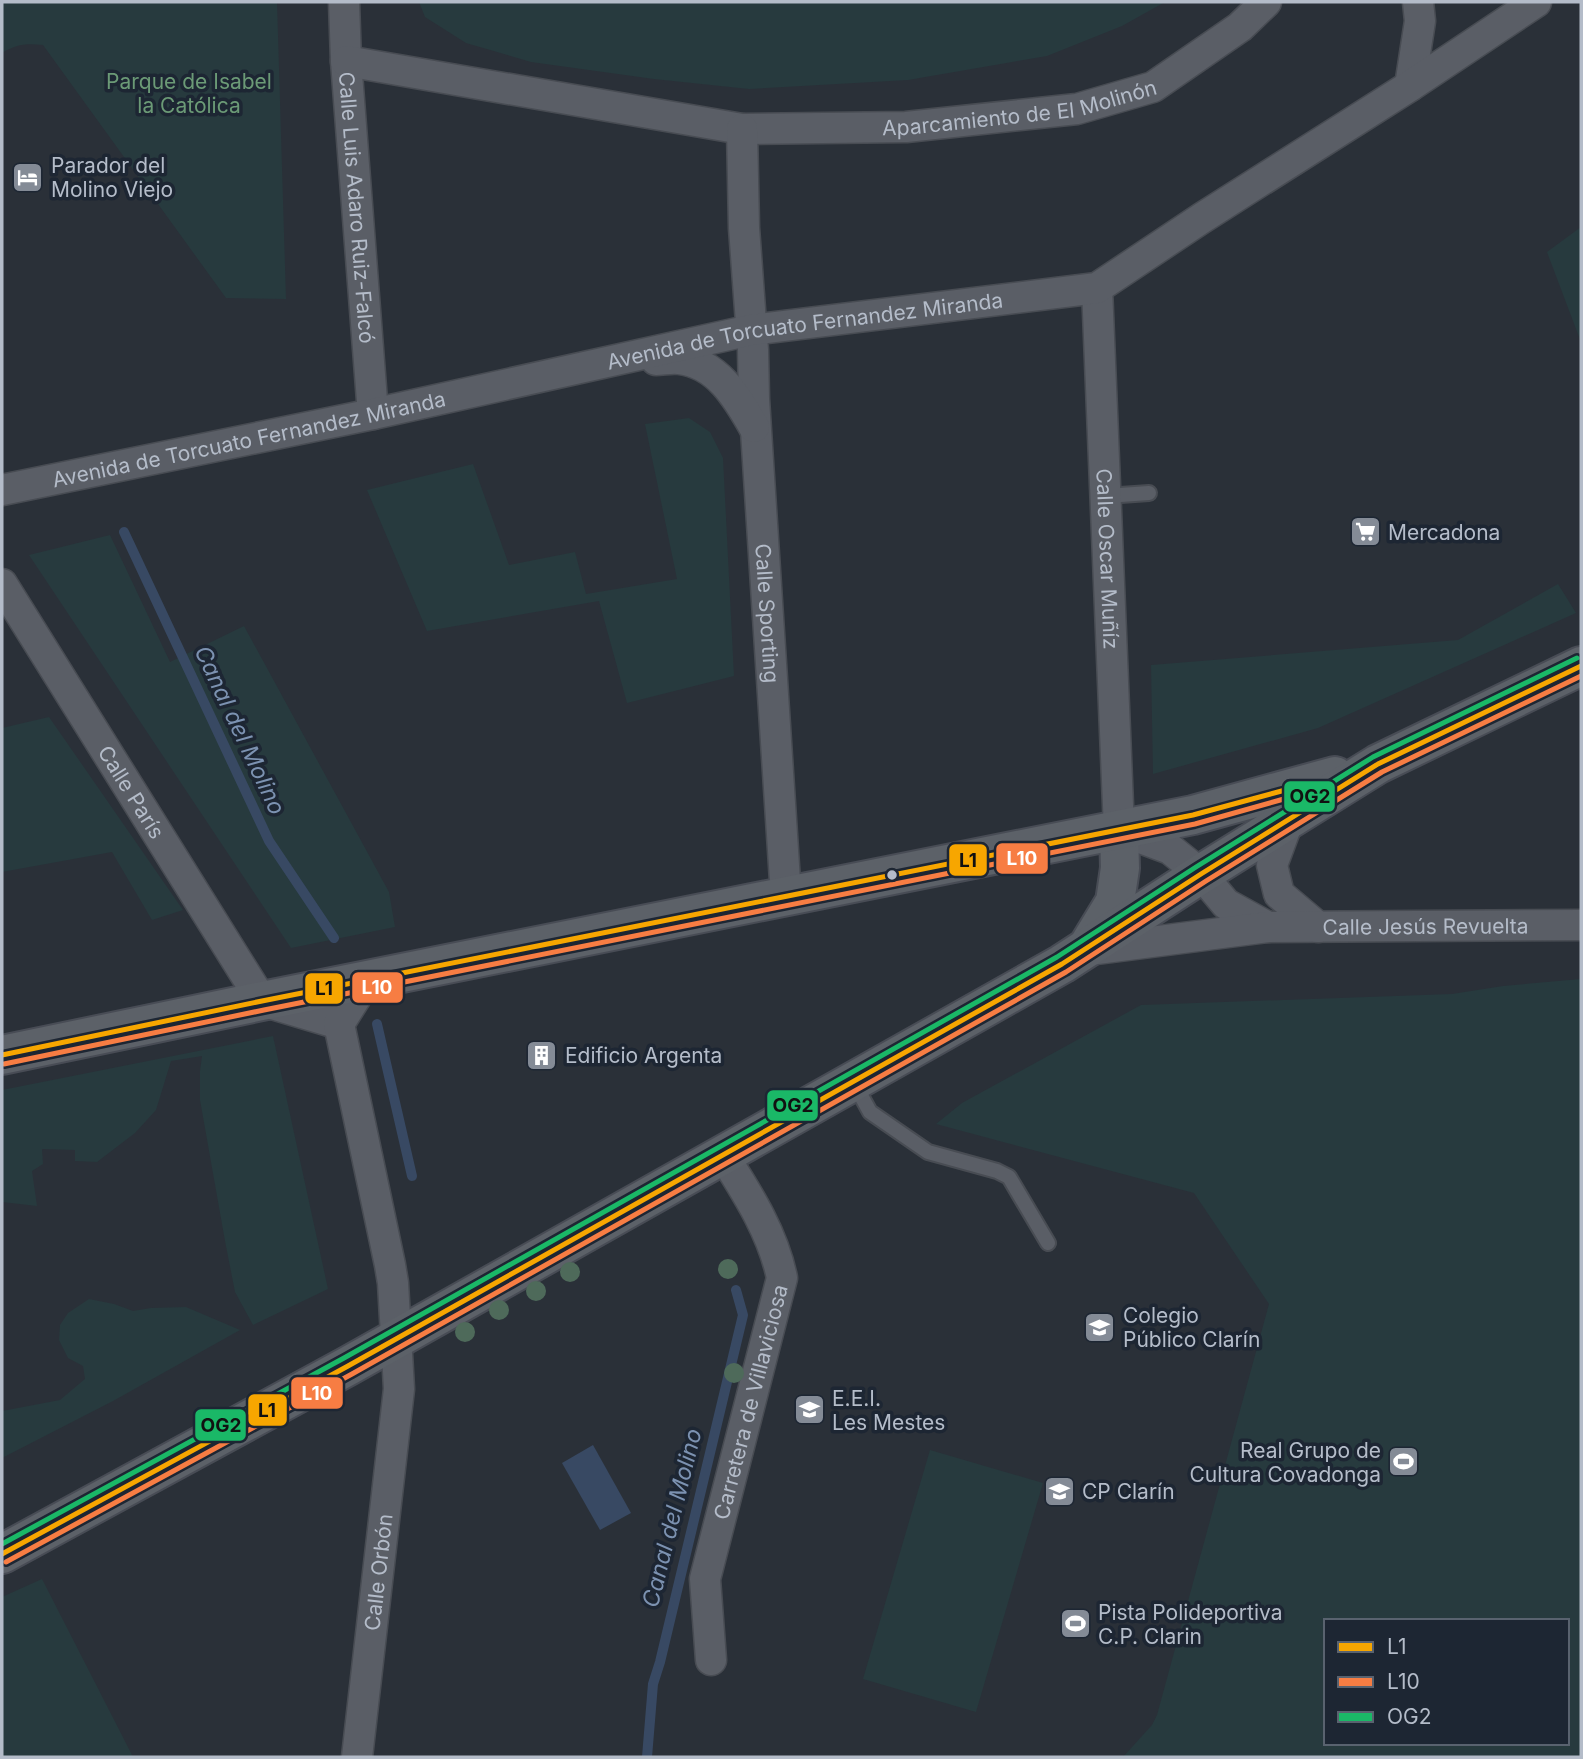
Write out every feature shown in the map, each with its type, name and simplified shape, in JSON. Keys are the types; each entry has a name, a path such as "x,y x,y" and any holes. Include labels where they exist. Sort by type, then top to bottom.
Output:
{"main road":[{"path":"2,1554 397,1338 1085,950 1200,874 1378,764 1581,666"},
{"path":"2,1055 1193,815 1378,764"},
{"path":"1085,950 1115,902 1120,868 1119,830"}],"street":[{"name":"Calle Luis Adaro Ruiz-Falcó","path":"344,2 346,61 373,414"},
{"name":"Aparcamiento de El Molinón","path":"346,61 742,129 906,127 1077,109 1153,87 1240,27 1266,2"},
{"path":"1410,86 1420,20 1418,2"},
{"name":"Avenida de Torcuato Fernandez Miranda","path":"2,490 373,414 751,330 1097,288 1536,2"},
{"path":"742,129 744,228 751,330"},
{"name":"Calle Oscar Muñíz","path":"1097,288 1119,830"},
{"name":"Calle Sporting","path":"751,330 786,897"},
{"path":"599,363 678,359 703,365 722,380 739,401 756,430"},
{"name":"Calle París","path":"2,584 262,1001"},
{"path":"1289,819 1272,865 1279,894 1318,927"},
{"name":"Calle Jesús Revuelta","path":"1119,830 1170,849 1200,874 1226,904 1268,927"},
{"name":"Calle Jesús Revuelta","path":"1085,950 1268,927 1581,925"},
{"path":"262,1001 339,1024 366,981"},
{"name":"Calle Orbón","path":"339,1024 393,1283 399,1390 358,1757"},
{"name":"Carretera de Villaviciosa","path":"711,1660 705,1579 782,1278 778,1259 765,1229 723,1155"}],"lane":[{"path":"1105,496 1149,493"},
{"path":"853,1082 870,1112 928,1152 997,1171 1009,1177 1048,1243"}],"green space":[{"name":"Parque de Isabel la Católica","path":"2,2 277,2 286,299 226,298 43,45 22,45 2,53"},
{"path":"419,2 1165,2 1122,26 1047,56 908,80 749,89 531,62 466,43 425,17"},
{"path":"1581,227 1581,342 1547,252"},
{"path":"689,418 710,432 723,458 734,676 627,703 599,601 427,631 367,490 473,464 509,565 575,552 586,594 677,579 645,424"},
{"path":"110,535 170,662 244,626 389,892 395,927 291,948 29,555"},
{"path":"1558,584 1576,613 1318,728 1153,774 1151,665 1458,640"},
{"path":"49,717 183,910 152,920 112,852 2,872 2,728"},
{"name":"Real Grupo de Cultura Covadonga","path":"1581,979 1581,1757 1123,1757 1152,1725 1157,1715 1269,1304 1194,1193 936,1124 962,1103 1141,1005 1452,994"},
{"path":"273,1036 328,1289 253,1325 235,1292 200,1100 202,1056 171,1061 156,1110 135,1133 97,1162 75,1161 75,1150 42,1149 43,1164 32,1171 37,1206 2,1202 2,1090"},
{"path":"89,1299 133,1311 186,1307 240,1330 113,1401 2,1458 2,1411 60,1400 85,1379 83,1366 68,1358 59,1340 60,1325 68,1313"},
{"path":"930,1450 1043,1483 976,1712 863,1679"},
{"path":"42,1579 133,1757 2,1757 2,1597"}],"water":[{"path":"593,1445 631,1513 600,1530 562,1463"}],"waterway":[{"name":"Canal del Molino","path":"124,532 269,841 334,938"},
{"name":"Canal del Molino","path":"377,1024 412,1176"},
{"name":"Canal del Molino","path":"647,1757 653,1684 743,1315 736,1290"}],"transit line":[{"name":"OG2","path":"2,1544 344,1358 1057,957 1373,757 1577,658"},
{"name":"L1","path":"2,1554 348,1366 1062,964 1378,764 1581,666"},
{"name":"L10","path":"6,1562 352,1374 1066,972 1382,772 1581,676"},
{"name":"L1","path":"2,1055 1193,815 1289,789"},
{"name":"L10","path":"4,1064 1195,824 1291,797"}],"place":[{"name":"Parador del Molino Viejo","path":"28,177"},
{"name":"Mercadona","path":"1365,532"},
{"name":"Edificio Argenta","path":"542,1055"},
{"name":"Colegio Público Clarín","path":"1100,1327"},
{"name":"E.E.I. Les Mestes","path":"809,1410"},
{"name":"Real Grupo de Cultura Covadonga","path":"1404,1462"},
{"name":"CP Clarín","path":"1059,1491"},
{"name":"Pista Polideportiva C.P. Clarin","path":"1075,1624"}]}
